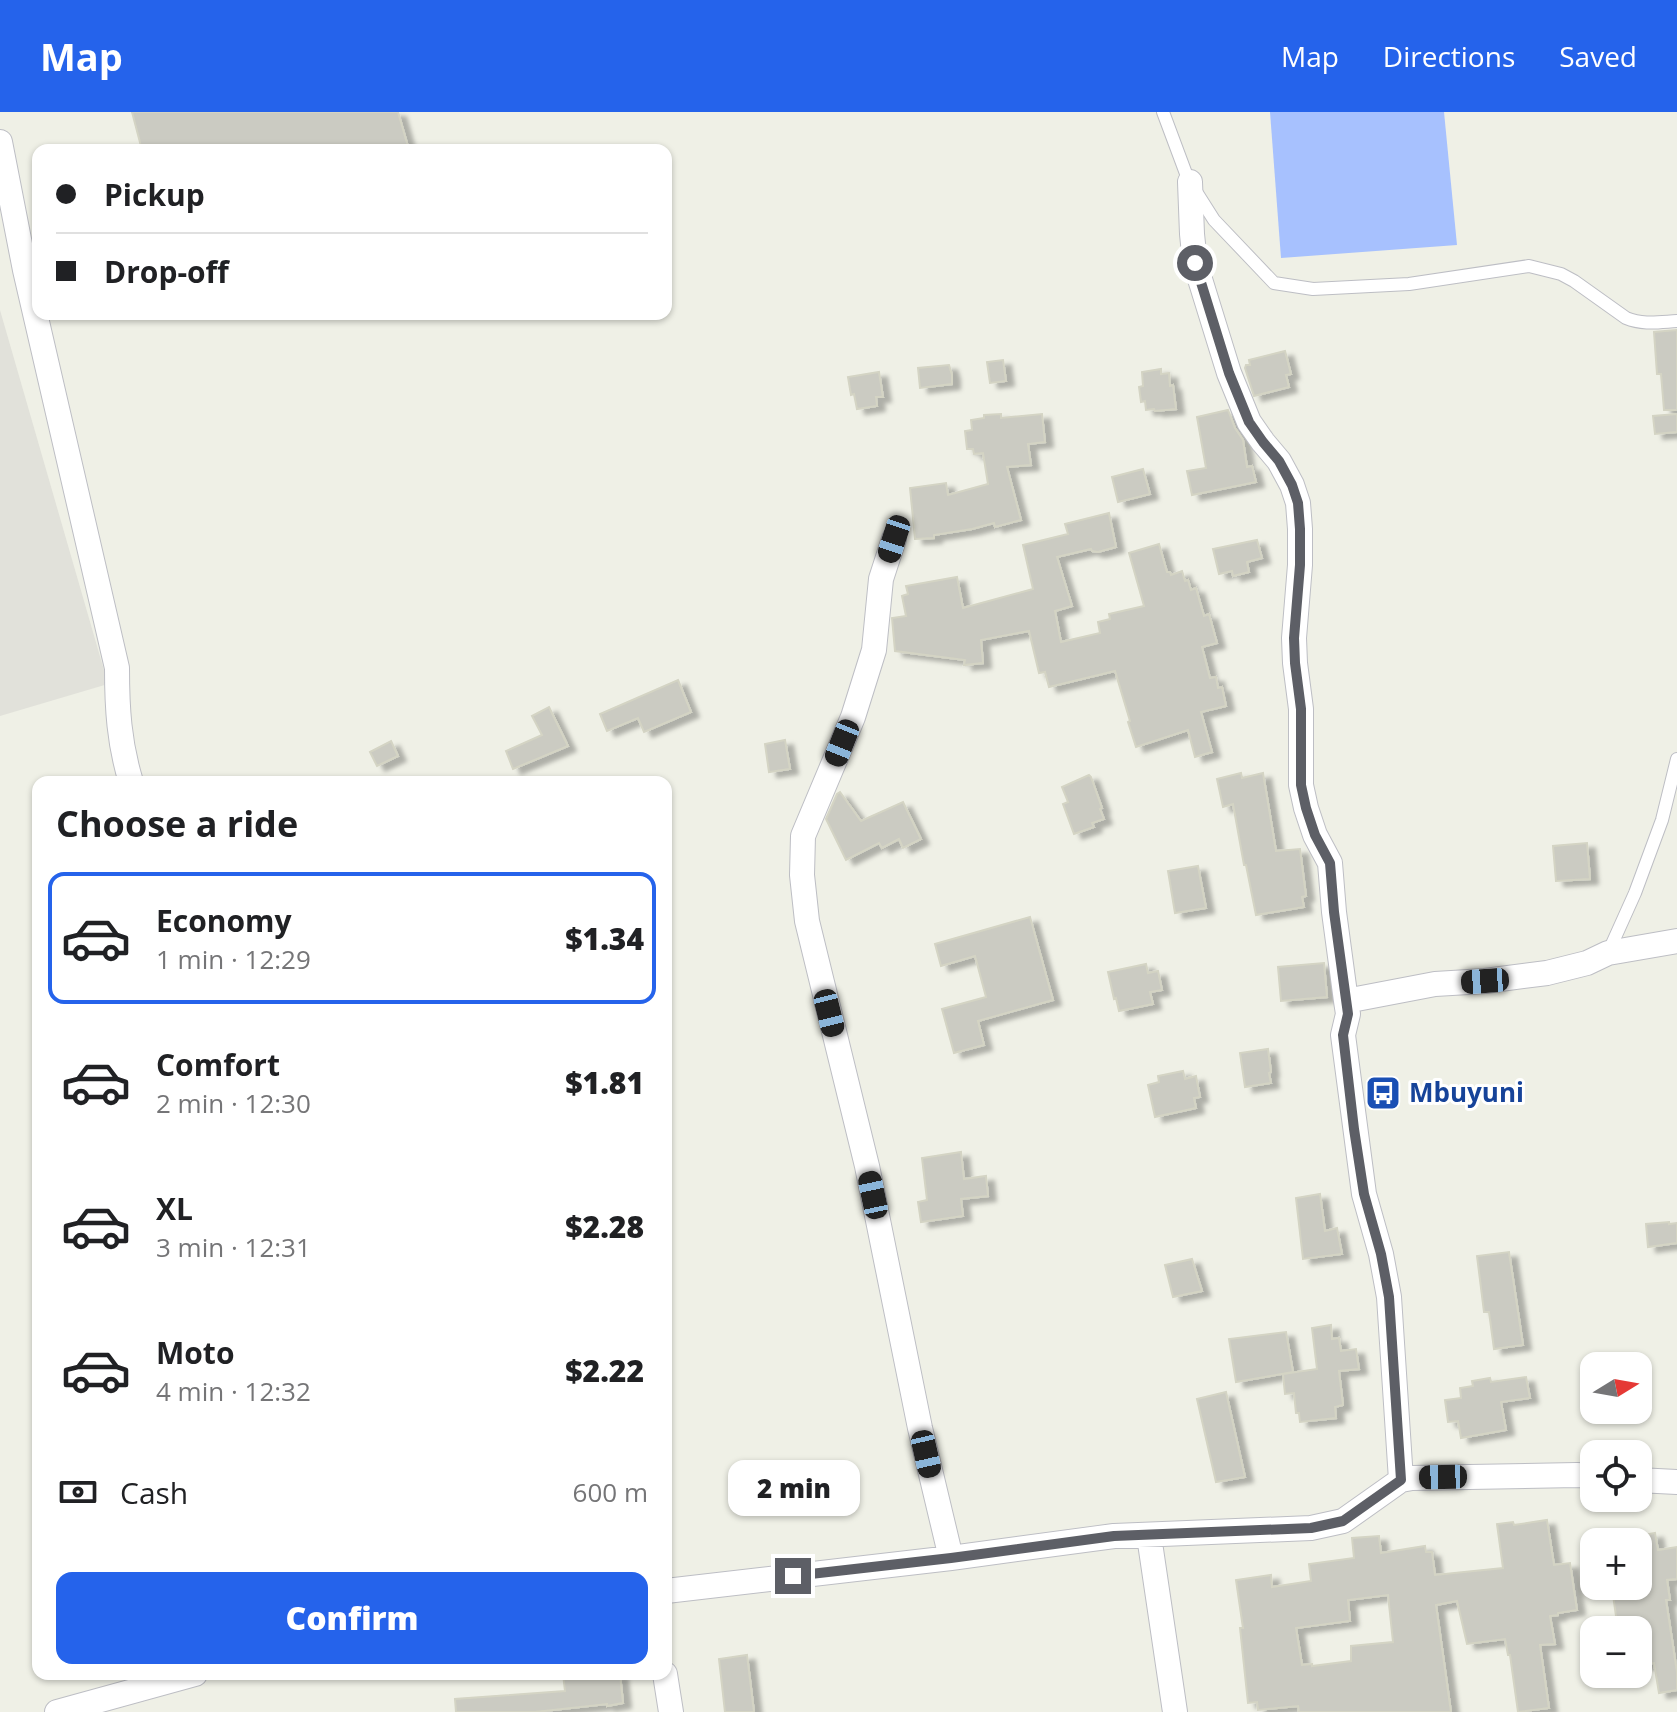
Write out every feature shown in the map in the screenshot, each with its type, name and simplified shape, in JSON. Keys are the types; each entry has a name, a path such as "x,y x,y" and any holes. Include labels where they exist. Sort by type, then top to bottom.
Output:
{"street":[{"path":"0,142 32,298"},
{"path":"1190,182 1195,263 1229,373 1249,422 1279,461 1298,503 1300,565 1294,638 1301,709 1301,785 1315,835 1330,863 1348,1014 1343,1035 1364,1194 1389,1297 1401,1480"},
{"path":"37,320 117,668 118,719 129,776"},
{"path":"894,539 881,579 874,650 853,717 803,836 802,875 807,921 867,1166 920,1428 951,1558"},
{"path":"1346,1001 1435,984 1547,973 1587,963 1608,953 1677,941"},
{"path":"672,1590 1114,1536 1311,1528 1343,1521 1401,1480 1580,1475"},
{"path":"1652,1481 1677,1482"},
{"path":"1149,1536 1175,1712"},
{"path":"57,1712 173,1680"},
{"path":"666,1680 671,1712"}],"lane":[{"path":"1163,112 1190,182 1214,220 1274,283 1313,289 1409,284 1529,266 1561,274 1634,321 1677,321"},
{"path":"1608,953 1635,893 1662,820 1677,759"}],"shaded area":[{"path":"0,310 108,684 0,716"}],"water":[{"path":"1270,112 1444,112 1457,245 1281,258"}],"building":[{"path":"132,112 398,112 407,144 140,144"},
{"path":"1677,330 1677,410 1664,410 1654,332"},
{"path":"1285,351 1291,374 1286,375 1289,387 1254,396 1245,368 1250,365 1249,360"},
{"path":"1003,360 1006,381 990,383 987,362"},
{"path":"949,365 952,384 920,388 918,368"},
{"path":"1161,369 1161,374 1169,373 1176,409 1146,410 1145,401 1141,402 1139,387 1143,386 1142,372"},
{"path":"879,372 883,397 876,397 877,406 857,409 848,377"},
{"path":"1228,410 1243,440 1247,467 1252,466 1256,482 1192,495 1187,471 1206,468 1197,417"},
{"path":"1001,414 1001,418 1042,414 1045,442 1028,444 1031,465 1007,467 1021,520 915,539 910,488 946,483 948,495 988,484 983,453 974,454 973,449 967,449 965,431 972,430 971,420"},
{"path":"1677,414 1677,432 1655,434 1653,416"},
{"path":"1143,469 1150,494 1118,502 1112,477"},
{"path":"1109,513 1116,547 1057,557 1072,606 1055,611 1061,642 1100,633 1098,622 1110,619 1109,614 1144,606 1129,553 1159,544 1167,572 1171,575 1182,571 1191,590 1196,588 1204,616 1209,614 1217,643 1202,647 1210,678 1216,677 1218,688 1222,687 1226,706 1201,712 1212,752 1195,757 1188,730 1136,747 1115,671 1049,687 1045,672 1039,673 1029,631 981,640 983,663 964,665 965,660 895,651 892,618 906,616 902,596 908,594 906,586 957,577 963,608 1033,589 1023,545 1068,534 1065,524"},
{"path":"1257,540 1262,558 1247,562 1249,572 1233,576 1232,571 1219,574 1213,549"},
{"path":"678,680 691,712 644,732 638,718 607,731 600,714"},
{"path":"549,707 568,746 513,769 506,751 542,735 532,716"},
{"path":"785,740 790,769 769,772 765,744"},
{"path":"391,741 398,756 377,766 370,752"},
{"path":"1241,773 1242,778 1263,773 1276,851 1300,849 1306,896 1302,897 1304,907 1256,915 1233,804 1223,807 1217,779"},
{"path":"1089,775 1104,819 1092,823 1094,827 1074,834 1063,804 1068,802 1062,787"},
{"path":"840,792 861,821 903,802 921,839 903,848 899,839 882,848 879,843 846,860 826,819"},
{"path":"1587,843 1590,879 1556,881 1553,846"},
{"path":"1198,866 1206,908 1175,913 1168,871"},
{"path":"1030,917 1053,1000 978,1021 984,1045 954,1053 942,1009 986,997 975,956 941,966 935,944"},
{"path":"1324,963 1327,997 1281,1001 1278,967"},
{"path":"1146,964 1148,973 1158,971 1162,990 1150,992 1153,1004 1119,1011 1108,972"},
{"path":"1268,1049 1271,1083 1245,1087 1240,1053"},
{"path":"1183,1071 1185,1079 1196,1076 1200,1097 1194,1098 1196,1108 1155,1117 1148,1085 1159,1082 1158,1076"},
{"path":"961,1152 964,1179 986,1176 988,1196 961,1199 963,1216 921,1222 918,1202 927,1200 922,1158"},
{"path":"1320,1194 1325,1231 1337,1228 1342,1254 1303,1259 1296,1198"},
{"path":"1677,1223 1677,1243 1648,1247 1646,1224"},
{"path":"1509,1252 1523,1345 1494,1349 1489,1312 1484,1312 1477,1256"},
{"path":"1192,1259 1202,1291 1173,1297 1165,1265"},
{"path":"1331,1325 1332,1339 1339,1338 1341,1351 1356,1349 1359,1369 1339,1371 1343,1405 1335,1407 1336,1418 1300,1422 1294,1393 1285,1394 1283,1374 1317,1369 1312,1328"},
{"path":"1286,1332 1293,1372 1236,1382 1229,1339"},
{"path":"1526,1377 1530,1398 1501,1402 1506,1430 1461,1438 1458,1421 1448,1422 1445,1400 1461,1398 1460,1388 1473,1386 1472,1381 1490,1378 1491,1382"},
{"path":"1226,1392 1245,1477 1216,1482 1197,1399"},
{"path":"1547,1520 1554,1565 1570,1563 1577,1610 1550,1616 1555,1644 1540,1645 1549,1708 1518,1712 1505,1639 1467,1644 1457,1601 1436,1605 1451,1712 1299,1712 1298,1706 1258,1710 1257,1702 1248,1703 1236,1580 1271,1575 1272,1587 1311,1581 1309,1564 1354,1558 1352,1538 1379,1536 1381,1553 1425,1546 1426,1552 1432,1552 1435,1575 1503,1568 1497,1524 1513,1522 1514,1525","holes":["1388,1595 1393,1642 1351,1646 1351,1661 1302,1665 1296,1628 1350,1621 1348,1600"]},
{"path":"1655,1533 1658,1550 1677,1547 1677,1579 1667,1580 1670,1600 1666,1600 1677,1690 1659,1693 1652,1663 1652,1616 1616,1616 1614,1600 1652,1600 1652,1534"},
{"path":"747,1655 754,1712 725,1712 719,1659"},
{"path":"564,1680 621,1680 623,1703 535,1712 456,1712 455,1699 565,1691"}],"place":[{"name":"Mbuyuni","path":"1383,1093"}],"route":[{"path":"793,1576 1114,1536 1330,1525 1343,1521 1401,1480 1389,1297 1364,1194 1354,1129 1343,1035 1348,1014 1330,863 1315,835 1301,785 1301,709 1294,638 1300,565 1298,503 1279,461 1249,422 1229,373 1195,263"}]}
